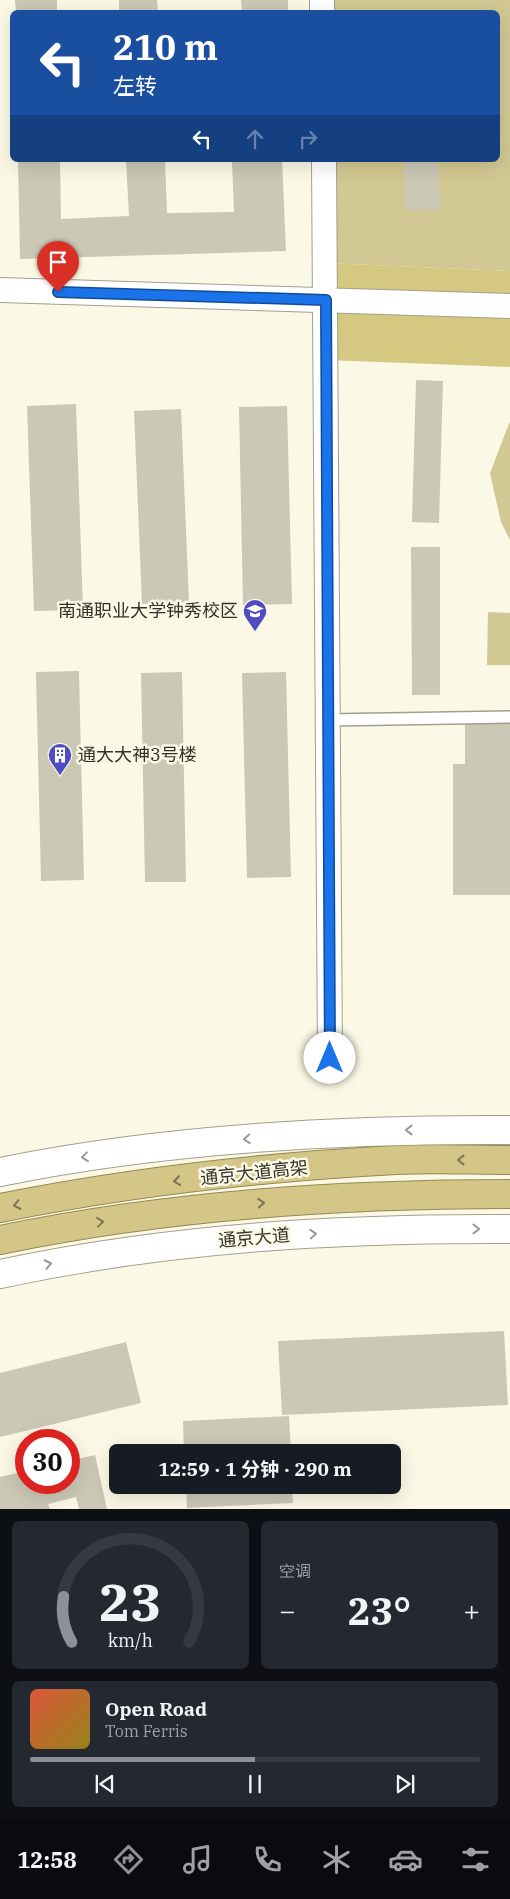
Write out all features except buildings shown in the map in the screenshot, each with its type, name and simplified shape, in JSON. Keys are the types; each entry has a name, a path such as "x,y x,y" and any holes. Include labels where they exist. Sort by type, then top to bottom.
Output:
{"highway":[{"name":"通京大道高架","path":"0,1208 57,1197 227,1174 397,1160 510,1160"},
{"name":"通京大道高架","path":"0,1240 61,1227 232,1205 398,1194 510,1194"}],"main road":[{"path":"0,1172 55,1161 227,1141 394,1130 510,1130"},
{"name":"通京大道","path":"0,1274 60,1261 235,1238 403,1228 510,1229"}],"street":[{"path":"324,162 330,1058"},
{"path":"0,290 510,306"}],"lane":[{"path":"328,720 510,718"}],"shaded area":[{"path":"322,0 510,0 510,271 326,263 324,162 500,162 500,10 322,10"},
{"path":"326,263 510,271 510,367 327,360"},
{"path":"510,421 510,540 501,522 490,473"},
{"path":"488,612 510,613 510,665 487,665"}],"place":[{"name":"南通职业大学钟秀校区","path":"255,632"},
{"name":"通大大神3号楼","path":"60,776"}],"route":[{"path":"58,292 326,300 330,1058"}]}
